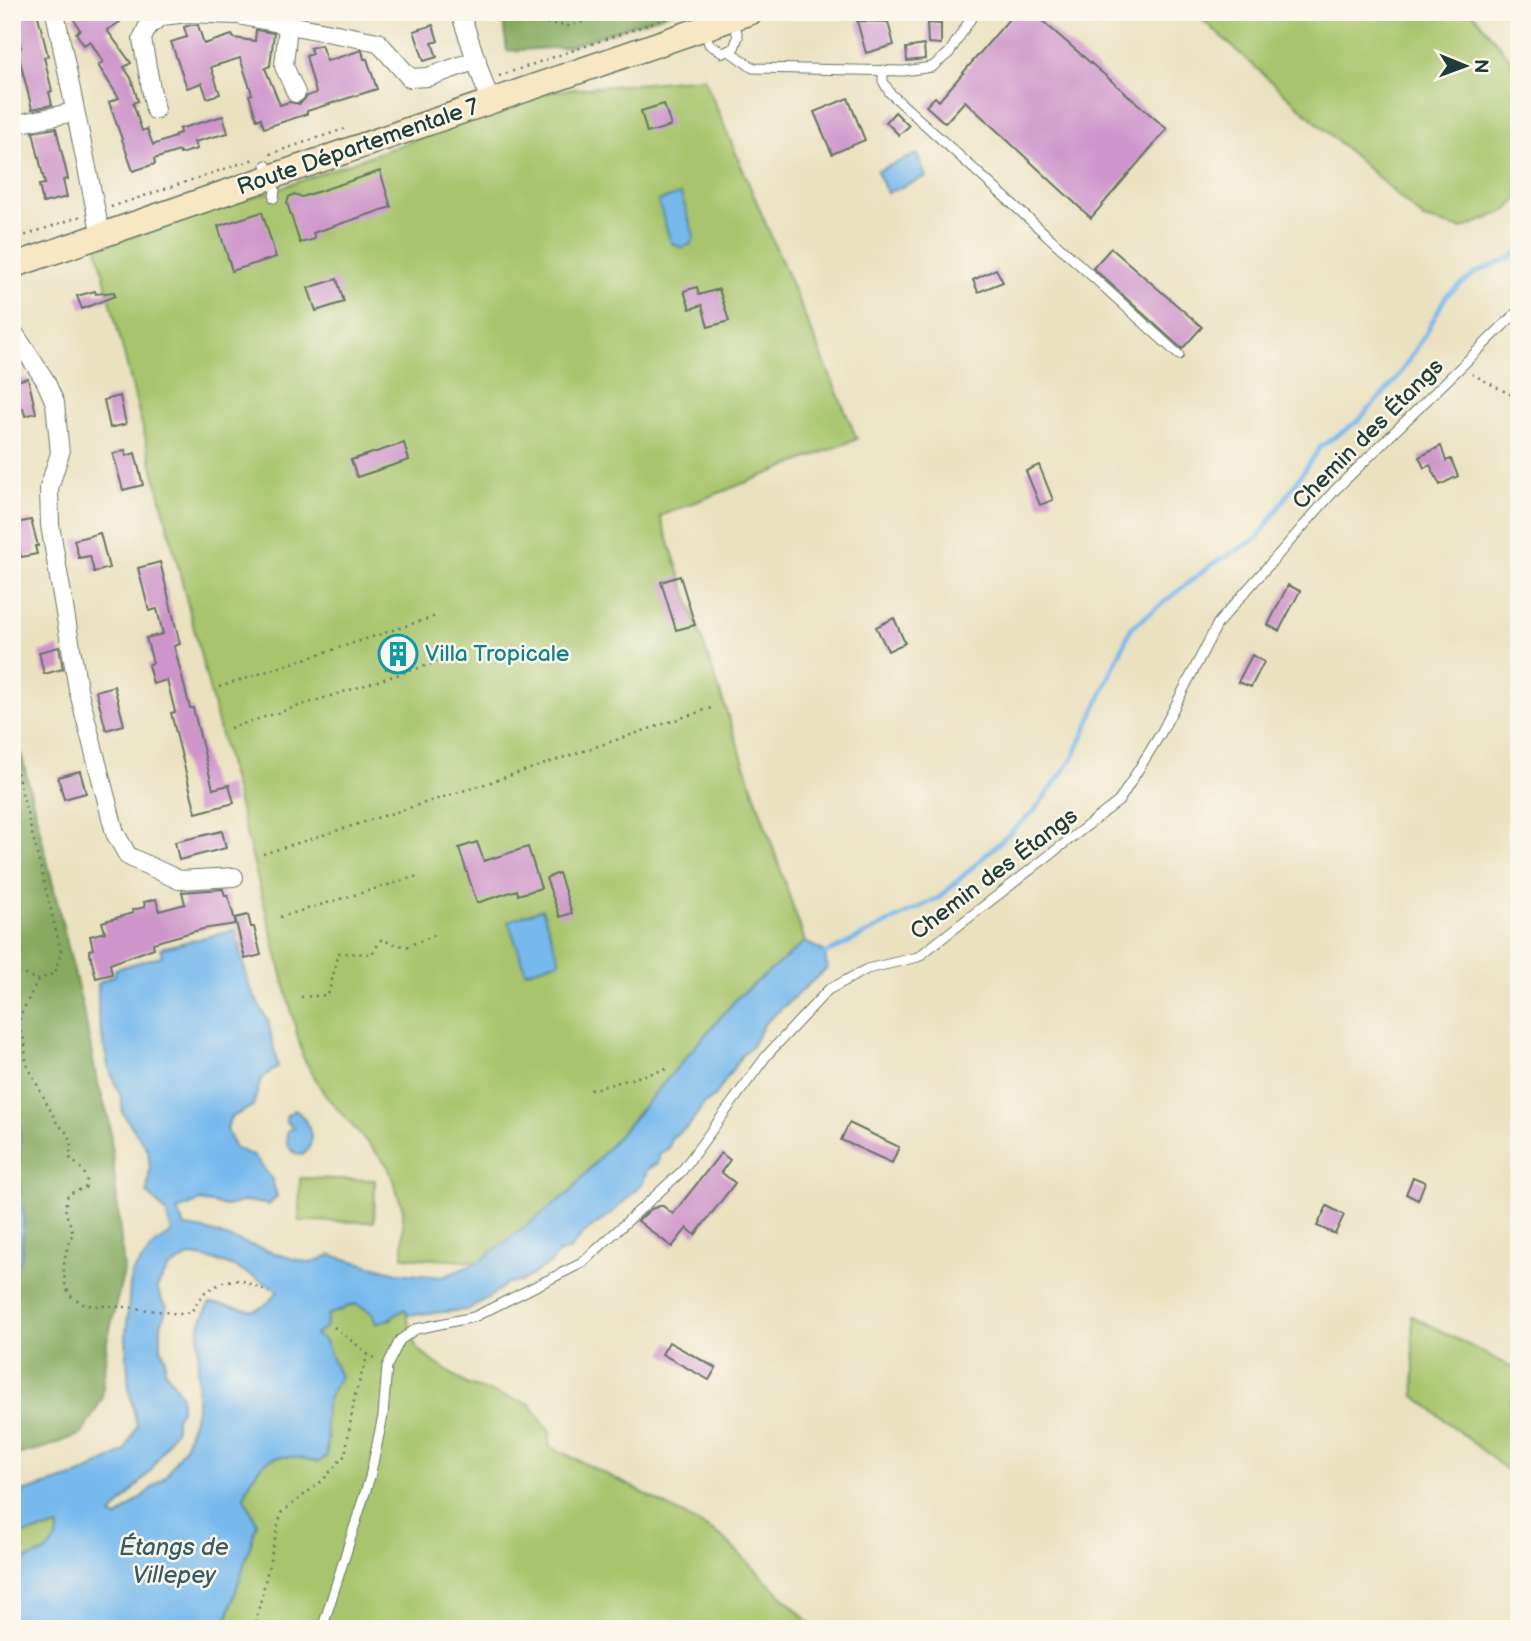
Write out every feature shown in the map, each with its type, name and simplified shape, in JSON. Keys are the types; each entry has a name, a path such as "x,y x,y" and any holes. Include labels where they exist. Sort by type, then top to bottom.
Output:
{"main road":[{"name":"Route Départementale 7","path":"12,251 98,223 270,180 494,89 716,16"},
{"name":"Route Départementale 7","path":"12,266 98,223"}],"street":[{"path":"55,12 98,223"},
{"path":"460,12 477,60 494,89"},
{"path":"155,110 142,39 148,26 162,16 187,13 238,15 378,42 410,78 428,77 477,60"},
{"path":"288,25 284,66 296,93"},
{"path":"12,125 75,112"},
{"path":"12,330 45,380 55,403 60,453 49,488 50,525 78,689 115,833 128,856 179,880 234,877"}],"lane":[{"path":"729,51 753,68 904,71 932,66 949,53 975,12"},
{"path":"716,16 738,37 734,48 723,53 709,44 716,16"},
{"path":"883,70 883,82 890,93 1179,355"},
{"name":"Chemin des Étangs","path":"322,1629 370,1477 383,1416 387,1366 400,1340 416,1329 474,1317 582,1263 681,1172 767,1055 828,990 867,969 918,957 1119,801 1161,733 1219,623 1335,489 1519,310"}],"path":[{"path":"529,12 544,23 569,26 618,12"},
{"path":"494,89 716,16"},
{"path":"12,240 98,223 350,127"},
{"path":"1460,368 1519,399"},
{"path":"219,687 436,617"},
{"path":"230,728 450,659"},
{"path":"263,853 491,782 711,708"},
{"path":"12,752 61,951 55,974 38,980 12,970"},
{"path":"280,916 418,876"},
{"path":"301,997 328,995 339,953 372,954 381,940 406,947 437,934"},
{"path":"38,980 20,1016 19,1029 25,1041 26,1063 57,1123 71,1141 70,1158 86,1174 88,1182 85,1188 68,1194 65,1205 64,1213 73,1233 63,1269 65,1287 71,1296 85,1305 180,1314 191,1312 205,1292 225,1281 241,1280 269,1292"},
{"path":"590,1090 667,1069"},
{"path":"334,1327 387,1366"},
{"path":"254,1629 281,1513 323,1480 345,1455 355,1395 368,1354"}],"green space":[{"path":"502,12 672,12 567,47 507,51"},
{"path":"1194,12 1472,12 1512,61 1519,77 1519,198 1508,210 1462,229 1424,219"},
{"path":"704,78 857,439 660,516 805,942 737,998 570,1192 480,1262 403,1257 403,1209 388,1166 325,1095 303,1057 97,248 275,190 551,91"},
{"path":"12,716 85,1017 96,1077 109,1120 124,1271 107,1341 102,1399 82,1434 12,1456 12,1272 21,1258 24,1218 19,1180 20,1124 12,1099"},
{"path":"300,1178 375,1180 374,1222 299,1221"},
{"path":"356,1304 390,1320 405,1309 416,1347 428,1358 468,1385 530,1404 550,1432 549,1446 720,1535 816,1629 224,1629 257,1523 244,1497 250,1482 263,1464 271,1459 291,1457 319,1462 328,1440 323,1416 328,1395 314,1335 328,1314"},
{"path":"1412,1316 1519,1371 1519,1480 1415,1396"},
{"path":"59,1527 49,1549 12,1563 12,1536"}],"water":[{"path":"917,154 926,177 887,193 877,171"},
{"path":"681,194 694,236 691,244 682,248 671,243 658,201"},
{"path":"542,909 560,961 526,972 508,921"},
{"name":"Étangs de Villepey","path":"235,930 249,986 268,1021 278,1067 261,1079 253,1106 230,1118 227,1129 234,1147 255,1157 271,1178 277,1196 269,1205 246,1201 227,1206 200,1201 177,1210 185,1227 205,1230 311,1263 331,1255 397,1273 443,1277 479,1262 570,1192 737,998 805,942 825,952 827,968 764,1024 752,1046 742,1055 715,1096 703,1105 689,1126 671,1138 669,1148 659,1154 659,1162 647,1170 643,1183 612,1213 583,1234 569,1250 558,1253 551,1263 520,1282 507,1283 467,1310 408,1315 405,1309 376,1324 372,1313 356,1304 328,1314 326,1327 315,1335 324,1340 340,1377 326,1408 327,1456 319,1462 291,1457 271,1459 263,1464 250,1482 244,1497 257,1523 224,1629 12,1629 12,1563 49,1549 59,1527 12,1536 12,1495 80,1475 125,1451 137,1426 129,1389 126,1335 131,1274 155,1244 172,1233 166,1212 147,1193 150,1169 148,1150 123,1114 121,1097 108,1066 98,1016 98,983 115,975 115,969 162,956 161,948","holes":["189,1256 236,1268 278,1291 269,1302 254,1310 209,1304 199,1327 197,1408 185,1446 166,1476 117,1518 111,1515 150,1472 176,1428 176,1418 181,1410 181,1395 165,1370 161,1325 167,1306 157,1287 168,1269"]},
{"path":"12,1099 20,1124 19,1180 24,1218 21,1259 12,1272"},
{"path":"295,1110 304,1119 310,1132 310,1145 302,1155 294,1152 287,1143 288,1130 294,1128 286,1122 286,1116"}],"building":[{"path":"12,12 37,12 48,56 44,57 52,91 49,92 52,105 32,109 17,49 21,48"},
{"path":"81,12 113,12 120,22 107,30 131,63 124,67 131,78 138,101 133,103 142,131 147,129 153,145 175,137 174,135 180,133 179,129 223,116 228,133 194,142 197,149 180,154 179,151 154,159 155,164 133,171 109,102 119,98 98,65 103,62 90,41 84,45 76,33 80,30 73,18"},
{"path":"1015,12 1032,12 1167,129 1091,218 965,101 945,123 926,106 935,97 939,101"},
{"path":"857,21 888,22 894,45 866,53"},
{"path":"927,23 941,24 941,44 928,43"},
{"path":"198,25 204,44 232,35 234,38 255,41 256,30 274,33 270,66 265,68 280,105 289,102 300,104 307,96 316,93 306,56 312,54 310,48 321,45 327,61 362,50 377,89 264,128 261,118 257,120 240,58 211,67 220,94 207,98 202,83 187,88 171,42 187,37 184,27"},
{"path":"433,25 438,41 432,43 437,57 424,61 414,31"},
{"path":"924,45 925,59 907,61 906,48"},
{"path":"848,98 865,140 832,154 814,112"},
{"path":"664,104 671,126 647,133 641,111"},
{"path":"895,112 909,126 899,135 886,122"},
{"path":"56,128 68,179 63,180 67,197 43,203 39,185 45,184 33,132"},
{"path":"380,171 391,207 313,233 315,239 300,243 287,203 289,197 294,194 302,197"},
{"path":"262,212 276,257 232,271 218,226"},
{"path":"1111,248 1202,327 1182,349 1093,268"},
{"path":"996,269 1003,282 978,292 973,280"},
{"path":"337,279 344,302 316,311 308,288"},
{"path":"697,287 699,295 719,289 729,321 708,327 702,305 690,309 684,291"},
{"path":"95,291 96,294 114,292 115,296 82,309 77,296"},
{"path":"28,378 36,413 25,416 23,408 12,410 12,382"},
{"path":"120,396 126,424 110,428 104,400"},
{"path":"404,443 409,460 357,477 351,460"},
{"path":"1441,446 1446,461 1451,459 1458,476 1440,485 1430,465 1424,468 1419,457"},
{"path":"125,450 126,456 135,453 143,485 123,490 113,454"},
{"path":"1039,465 1053,500 1040,505 1026,471"},
{"path":"31,520 38,546 35,546 37,554 21,557 12,524"},
{"path":"100,533 109,568 94,572 90,556 79,558 74,540"},
{"path":"160,562 180,644 174,646 213,789 229,785 234,803 196,813 171,713 175,712 167,680 153,684 148,665 153,663 146,638 163,634 157,609 149,611 138,568"},
{"path":"680,576 695,625 676,630 661,582"},
{"path":"1288,585 1300,591 1279,631 1268,625"},
{"path":"894,618 905,643 888,651 876,627"},
{"name":"Villa Tropicale","path":"412,642 417,660 386,669 380,651"},
{"path":"59,647 63,669 44,674 39,652"},
{"path":"1252,655 1264,662 1251,687 1238,682"},
{"path":"114,686 124,725 106,730 96,691"},
{"path":"80,771 86,793 64,799 58,777"},
{"path":"222,831 226,848 179,860 175,842"},
{"path":"477,842 484,861 528,847 541,888 518,895 517,890 477,903 459,848"},
{"path":"559,873 572,913 560,917 546,878"},
{"path":"223,889 225,896 228,896 236,924 203,929 153,943 154,948 110,964 112,974 96,978 89,950 93,949 90,936 105,932 102,922 133,913 132,910 145,907 144,902 156,899 159,911 185,904 182,892"},
{"path":"248,915 261,955 245,959 235,918"},
{"path":"849,1123 899,1147 892,1163 841,1140"},
{"path":"721,1153 730,1160 721,1172 735,1183 695,1235 687,1228 672,1247 638,1221 651,1209 660,1206 673,1214"},
{"path":"1413,1177 1425,1182 1418,1200 1406,1194"},
{"path":"1327,1206 1344,1215 1335,1234 1317,1226"},
{"path":"669,1342 716,1368 709,1380 662,1354"}],"waterway":[{"path":"1505,12 1519,29"},
{"path":"821,956 940,897 1035,810 1073,758 1131,628 1211,565 1258,538 1320,447 1358,421 1396,380 1446,296 1477,272 1510,258 1519,250"}],"place":[{"name":"Villa Tropicale","path":"398,654"}]}
